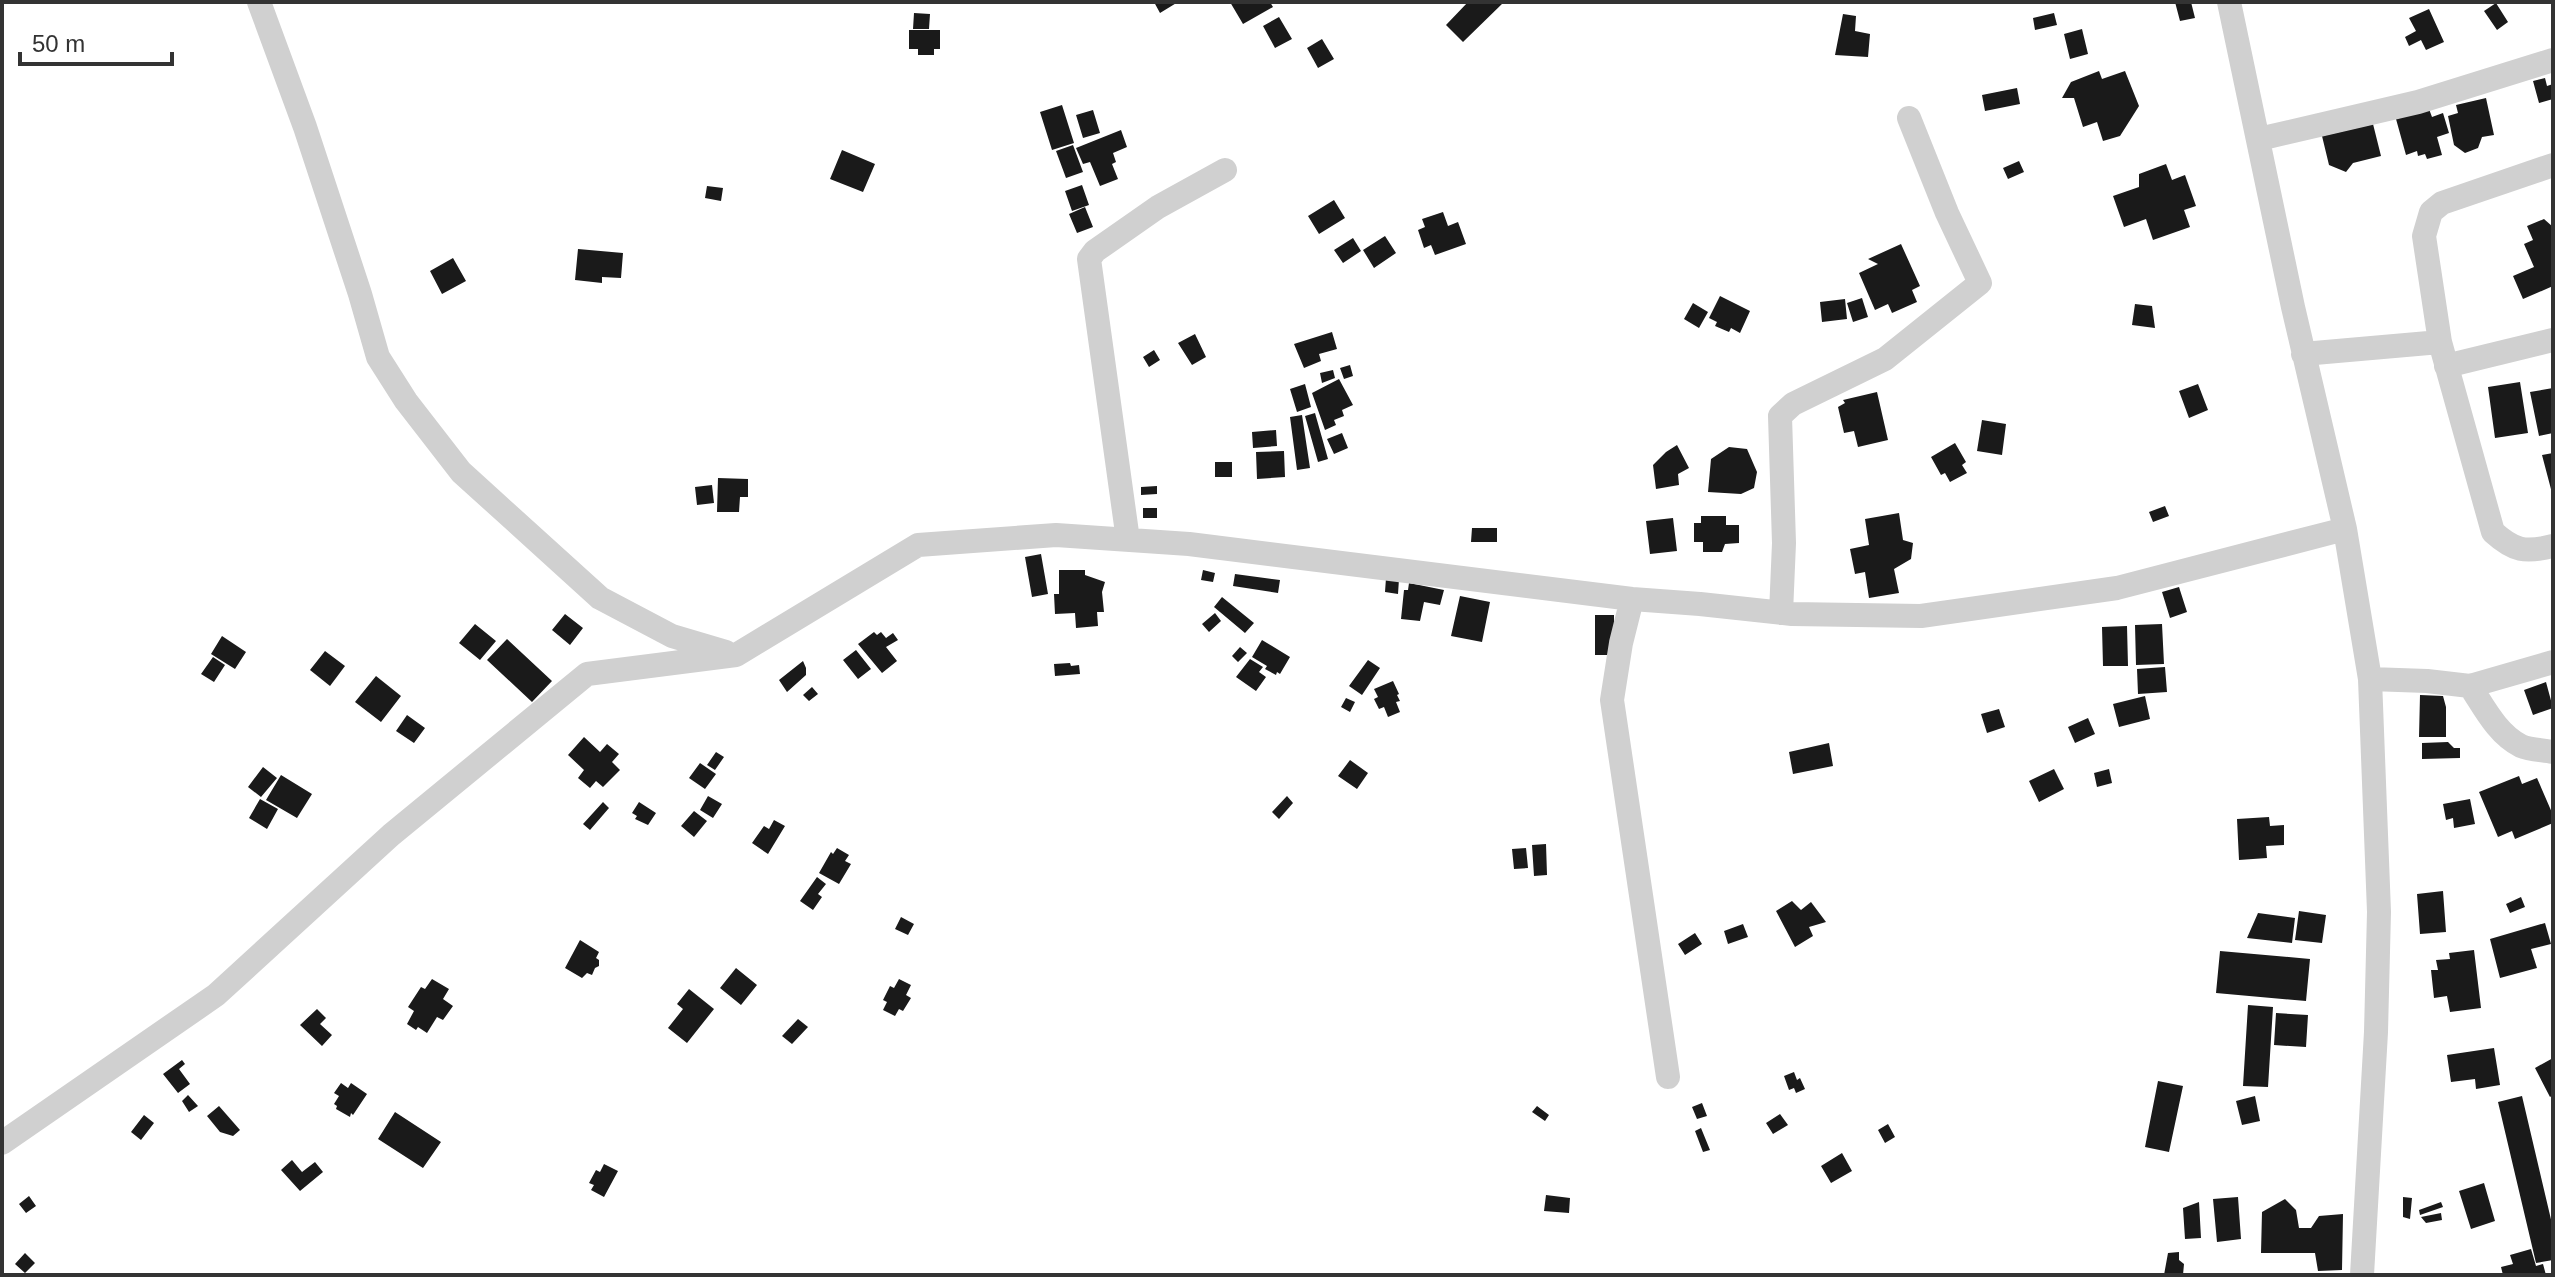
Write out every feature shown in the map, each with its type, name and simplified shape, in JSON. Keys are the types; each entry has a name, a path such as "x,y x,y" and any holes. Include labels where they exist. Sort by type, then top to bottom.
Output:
{"street":[{"path":"259,2 305,127 378,357 406,401 461,472 600,598 672,636 736,655"},
{"path":"2229,2 2303,354 2345,529 2370,679 2379,912 2376,1032 2362,1275"},
{"path":"2259,139 2418,102 2553,60"},
{"path":"1781,613 1784,543 1780,416 1793,404 1885,359 1980,283 1947,213 1909,118"},
{"path":"2553,165 2442,203 2431,212 2424,236 2443,354 2493,532 2510,547 2539,550 2553,546"},
{"path":"1128,540 1089,259 1095,251 1158,207 1225,170"},
{"path":"2303,354 2443,354 2553,340"},
{"path":"5,1136 216,995 391,835 587,674 736,655 918,545 1056,535 1189,544 1632,599 1781,613 1921,616 2117,588 2345,529"},
{"path":"1632,599 1612,700 1668,1077"},
{"path":"2370,679 2470,686 2553,662"},
{"path":"2470,686 2505,734 2522,746 2553,752"}],"building":[{"path":"1154,2 1178,2 1160,13"},
{"path":"1230,2 1270,2 1273,7 1243,24"},
{"path":"1468,2 1504,2 1463,42 1446,25"},
{"path":"2175,2 2191,2 2195,18 2180,21"},
{"path":"2496,3 2508,22 2497,30 2484,11"},
{"path":"2429,9 2444,42 2426,50 2421,40 2409,46 2405,37 2416,31 2409,18"},
{"path":"914,13 930,14 929,29 913,29"},
{"path":"2054,13 2057,25 2035,30 2033,18"},
{"path":"1843,14 1856,16 1855,31 1870,34 1868,57 1835,55"},
{"path":"1279,17 1292,39 1275,48 1263,26"},
{"path":"2082,29 2088,54 2070,59 2064,34"},
{"path":"909,30 940,30 940,49 934,49 934,55 918,55 918,49 909,49"},
{"path":"1322,39 1334,59 1318,68 1307,48"},
{"path":"2099,71 2102,79 2125,71 2139,106 2120,136 2103,141 2097,122 2083,127 2074,98 2062,98 2071,82"},
{"path":"2545,78 2547,86 2553,84 2553,99 2539,103 2533,81"},
{"path":"2017,88 2020,104 1985,111 1982,95"},
{"path":"2486,98 2494,135 2482,137 2478,148 2465,153 2454,145 2448,116 2458,113 2456,105"},
{"path":"1062,105 1074,143 1052,150 1040,112"},
{"path":"2429,109 2432,117 2443,113 2449,133 2437,137 2442,155 2427,159 2425,154 2418,156 2417,151 2406,155 2396,119"},
{"path":"1093,110 1100,133 1083,138 1076,115"},
{"path":"2373,124 2381,156 2353,163 2346,172 2329,165 2322,136"},
{"path":"1121,130 1127,147 1113,153 1116,162 1112,164 1118,179 1100,186 1090,162 1083,164 1076,148"},
{"path":"1073,145 1083,172 1066,178 1056,151"},
{"path":"842,150 875,164 863,192 830,179"},
{"path":"2019,161 2024,172 2008,179 2003,168"},
{"path":"2166,164 2172,180 2185,175 2196,206 2184,210 2190,227 2153,240 2146,219 2124,227 2113,196 2139,187 2139,174"},
{"path":"1082,185 1089,205 1072,211 1065,191"},
{"path":"707,186 723,188 721,201 705,198"},
{"path":"1334,200 1345,218 1319,234 1308,216"},
{"path":"1085,207 1093,227 1077,233 1069,214"},
{"path":"1443,212 1448,226 1458,222 1466,244 1435,255 1431,245 1424,248 1418,230 1425,227 1422,219"},
{"path":"2544,219 2553,227 2553,286 2523,299 2513,276 2534,267 2524,244 2533,240 2527,226"},
{"path":"1385,236 1396,253 1374,268 1363,250"},
{"path":"1353,238 1361,251 1343,263 1334,250"},
{"path":"1901,244 1920,286 1912,290 1917,302 1892,313 1888,304 1875,310 1859,273 1878,264 1868,259"},
{"path":"578,249 623,253 621,278 602,277 602,283 575,280"},
{"path":"453,258 466,281 442,294 430,271"},
{"path":"1720,296 1750,311 1740,333 1715,326 1717,322 1709,318"},
{"path":"1862,298 1868,317 1853,322 1847,303"},
{"path":"1845,299 1847,319 1822,322 1820,302"},
{"path":"1693,303 1708,312 1699,328 1684,319"},
{"path":"2135,304 2152,306 2155,328 2132,325"},
{"path":"1332,332 1337,349 1319,354 1321,361 1304,368 1294,344"},
{"path":"1195,334 1206,357 1192,365 1178,343"},
{"path":"1154,350 1160,360 1149,367 1143,357"},
{"path":"1350,365 1353,376 1344,379 1340,368"},
{"path":"1333,370 1335,378 1322,383 1320,373"},
{"path":"1339,379 1353,405 1342,410 1344,416 1334,420 1336,425 1325,430 1312,393"},
{"path":"2520,382 2528,433 2495,438 2488,387"},
{"path":"1305,384 1311,407 1297,412 1290,389"},
{"path":"2198,384 2208,410 2189,418 2179,391"},
{"path":"2553,388 2553,433 2539,436 2530,392"},
{"path":"1877,392 1888,440 1858,447 1854,431 1844,433 1838,407 1845,403 1843,400"},
{"path":"1315,413 1328,459 1318,462 1305,416"},
{"path":"1302,415 1310,468 1297,470 1290,417"},
{"path":"1982,420 2006,424 2002,455 1977,451"},
{"path":"1276,430 1277,446 1253,448 1252,432"},
{"path":"1342,433 1348,448 1334,454 1327,439"},
{"path":"1955,443 1966,462 1962,465 1967,473 1950,482 1945,473 1941,475 1931,457"},
{"path":"1677,445 1689,468 1678,474 1679,485 1656,489 1653,465"},
{"path":"1729,447 1747,449 1757,472 1754,488 1741,494 1708,492 1711,459"},
{"path":"1284,451 1285,477 1257,479 1256,452"},
{"path":"2553,453 2553,493 2552,493 2542,455"},
{"path":"1215,462 1232,462 1232,477 1215,477"},
{"path":"718,478 748,479 748,497 740,497 739,512 717,512"},
{"path":"712,485 714,503 697,505 695,487"},
{"path":"1157,486 1157,494 1141,495 1141,487"},
{"path":"2165,506 2169,516 2153,522 2149,512"},
{"path":"1143,508 1157,508 1157,518 1143,518"},
{"path":"1899,513 1903,540 1913,543 1911,559 1894,569 1899,593 1869,598 1865,572 1855,574 1850,549 1869,545 1865,519"},
{"path":"1701,516 1726,516 1726,525 1739,525 1739,543 1725,544 1722,552 1703,552 1703,542 1694,542 1694,523 1701,523"},
{"path":"1673,518 1677,551 1650,554 1646,521"},
{"path":"1472,528 1497,528 1497,542 1471,542"},
{"path":"1041,554 1048,594 1032,597 1025,557"},
{"path":"1059,570 1085,570 1085,575 1105,582 1102,592 1104,612 1097,612 1098,626 1076,628 1075,613 1055,614 1054,594 1059,594"},
{"path":"1203,570 1215,573 1213,582 1201,580"},
{"path":"1235,574 1280,580 1278,593 1233,586"},
{"path":"1386,578 1399,579 1398,594 1385,592"},
{"path":"1409,583 1444,590 1440,605 1424,602 1420,621 1401,619 1404,590 1408,590"},
{"path":"2179,587 2187,612 2170,618 2162,592"},
{"path":"1460,596 1490,602 1482,642 1451,636"},
{"path":"1222,597 1254,623 1245,633 1214,607"},
{"path":"1215,613 1221,621 1209,632 1202,624"},
{"path":"565,614 583,628 570,645 552,630"},
{"path":"1595,615 1614,615 1614,655 1595,655"},
{"path":"475,624 496,641 480,660 459,643"},
{"path":"2162,624 2164,664 2136,665 2135,625"},
{"path":"2127,626 2128,666 2103,666 2102,627"},
{"path":"874,632 877,635 881,632 886,638 893,633 898,640 886,647 897,661 882,673 858,644"},
{"path":"222,636 246,652 235,669 211,654"},
{"path":"507,639 552,681 532,702 487,660"},
{"path":"1262,640 1290,657 1280,674 1265,669 1267,666 1252,657"},
{"path":"1240,647 1247,653 1238,662 1232,656"},
{"path":"856,650 871,669 858,679 843,660"},
{"path":"325,651 345,666 330,686 310,670"},
{"path":"213,657 225,665 214,682 201,674"},
{"path":"1250,659 1263,667 1259,672 1266,677 1256,691 1236,677"},
{"path":"1368,660 1380,668 1362,695 1349,686"},
{"path":"803,661 806,675 787,692 779,680"},
{"path":"1070,663 1071,666 1079,665 1080,674 1055,676 1054,664"},
{"path":"2165,667 2167,692 2138,694 2137,669"},
{"path":"376,676 401,696 381,722 355,702"},
{"path":"1393,681 1399,694 1400,701 1396,702 1400,712 1388,717 1384,707 1379,709 1374,699 1378,697 1374,689"},
{"path":"2546,682 2553,708 2533,715 2524,690"},
{"path":"812,687 818,694 809,701 803,695"},
{"path":"2420,695 2443,696 2446,737 2419,737"},
{"path":"2145,696 2150,719 2119,727 2113,704"},
{"path":"1346,698 1355,702 1350,712 1341,707"},
{"path":"1999,709 2005,727 1987,733 1981,714"},
{"path":"407,715 425,728 414,743 396,731"},
{"path":"2088,718 2095,734 2075,743 2068,727"},
{"path":"584,737 600,752 607,744 619,754 612,762 620,770 603,787 596,781 590,788 578,778 584,770 568,755"},
{"path":"2448,742 2454,748 2460,748 2460,758 2422,759 2422,743"},
{"path":"1829,743 1833,766 1793,774 1789,752"},
{"path":"716,752 724,757 715,770 707,765"},
{"path":"1350,760 1368,773 1357,789 1338,776"},
{"path":"700,763 716,774 705,789 689,778"},
{"path":"263,767 277,778 261,797 248,787"},
{"path":"2054,769 2064,789 2039,802 2029,781"},
{"path":"2109,769 2112,783 2097,787 2094,773"},
{"path":"281,775 312,794 297,818 266,800"},
{"path":"2519,776 2522,784 2537,778 2553,815 2553,823 2515,839 2512,831 2498,837 2479,792"},
{"path":"708,796 722,804 713,818 700,810"},
{"path":"1287,796 1293,803 1279,819 1272,812"},
{"path":"260,799 278,809 267,829 249,818"},
{"path":"2470,799 2475,824 2454,828 2453,818 2446,820 2443,804"},
{"path":"603,802 609,808 590,830 583,824"},
{"path":"639,802 656,813 648,825 635,819 637,816 632,813"},
{"path":"694,811 707,821 694,837 681,826"},
{"path":"2269,817 2270,826 2284,825 2284,845 2266,846 2267,858 2239,860 2237,819"},
{"path":"774,820 785,826 768,854 752,843 764,826 769,829"},
{"path":"1546,844 1547,875 1534,876 1532,845"},
{"path":"837,848 849,855 845,861 851,864 839,884 819,873 831,852 833,854"},
{"path":"1526,848 1528,868 1514,869 1512,849"},
{"path":"817,877 826,884 818,894 822,897 813,910 800,901"},
{"path":"2443,891 2446,932 2420,934 2417,894"},
{"path":"2521,897 2525,907 2510,913 2506,904"},
{"path":"1792,901 1801,910 1811,902 1826,922 1809,927 1813,936 1795,947 1776,911"},
{"path":"2299,911 2326,915 2322,943 2295,940"},
{"path":"2258,913 2295,918 2292,943 2247,938"},
{"path":"901,917 914,924 908,935 895,929"},
{"path":"2545,923 2551,944 2531,949 2537,968 2500,978 2490,939"},
{"path":"1743,924 1748,937 1728,944 1724,931"},
{"path":"1695,933 1702,944 1685,955 1678,944"},
{"path":"580,940 599,952 596,958 599,966 592,975 587,973 582,978 565,968"},
{"path":"2474,950 2481,1008 2450,1012 2447,996 2434,998 2431,970 2438,970 2436,960 2450,959 2449,953"},
{"path":"2220,951 2310,959 2306,1001 2216,993"},
{"path":"736,968 757,985 741,1005 720,988"},
{"path":"432,979 449,989 443,999 453,1006 443,1020 437,1017 427,1033 407,1024 414,1011 408,1007 421,987 425,989"},
{"path":"899,979 911,985 906,995 911,998 903,1011 899,1009 895,1016 883,1010 887,1002 883,1000 890,986 894,988"},
{"path":"689,989 714,1009 687,1043 668,1028 683,1009 677,1004"},
{"path":"2248,1005 2273,1007 2268,1087 2243,1086"},
{"path":"317,1009 326,1018 320,1024 332,1035 322,1046 300,1025"},
{"path":"2276,1013 2308,1015 2306,1047 2274,1045"},
{"path":"798,1019 808,1027 792,1044 782,1036"},
{"path":"2494,1048 2500,1085 2476,1089 2475,1079 2451,1082 2447,1055"},
{"path":"2553,1058 2553,1095 2550,1097 2535,1068"},
{"path":"182,1060 185,1064 179,1069 190,1084 178,1093 163,1074"},
{"path":"1794,1072 1805,1089 1796,1093 1794,1088 1789,1090 1784,1076"},
{"path":"2158,1081 2183,1086 2169,1152 2145,1147"},
{"path":"341,1083 348,1088 351,1083 367,1094 350,1117 336,1109 334,1104 339,1096 334,1093"},
{"path":"188,1095 198,1106 189,1112 182,1101"},
{"path":"2255,1096 2260,1121 2242,1125 2236,1101"},
{"path":"2522,1096 2553,1228 2553,1260 2536,1263 2498,1102"},
{"path":"1702,1103 1707,1116 1697,1119 1692,1107"},
{"path":"219,1106 240,1130 233,1136 220,1132 207,1116"},
{"path":"1537,1106 1549,1115 1545,1121 1532,1112"},
{"path":"395,1112 441,1142 423,1168 378,1139"},
{"path":"1780,1114 1788,1125 1773,1134 1766,1123"},
{"path":"144,1115 154,1123 141,1140 131,1132"},
{"path":"1888,1124 1895,1137 1885,1143 1878,1130"},
{"path":"1701,1128 1710,1150 1703,1152 1695,1131"},
{"path":"1842,1153 1852,1171 1831,1183 1821,1166"},
{"path":"292,1160 302,1172 315,1162 323,1172 300,1191 281,1170"},
{"path":"604,1164 618,1171 604,1197 591,1190 594,1185 589,1183 596,1170 600,1172"},
{"path":"2484,1183 2495,1221 2471,1229 2459,1191"},
{"path":"1546,1195 1570,1198 1569,1213 1544,1211"},
{"path":"29,1196 36,1206 26,1213 19,1204"},
{"path":"2238,1197 2241,1239 2217,1242 2213,1199"},
{"path":"2403,1197 2412,1198 2410,1219 2403,1217"},
{"path":"2285,1199 2296,1210 2299,1228 2311,1228 2319,1216 2343,1214 2342,1270 2318,1271 2315,1253 2261,1253 2262,1212"},
{"path":"2199,1202 2201,1238 2185,1239 2183,1208"},
{"path":"2441,1202 2443,1207 2420,1215 2419,1210"},
{"path":"2441,1213 2442,1220 2426,1223 2421,1217"},
{"path":"2531,1249 2536,1266 2543,1264 2546,1275 2503,1275 2501,1267 2513,1264 2510,1255"},
{"path":"2179,1252 2179,1260 2184,1264 2183,1275 2164,1275 2168,1253"},
{"path":"25,1253 35,1263 25,1273 15,1264"}]}
